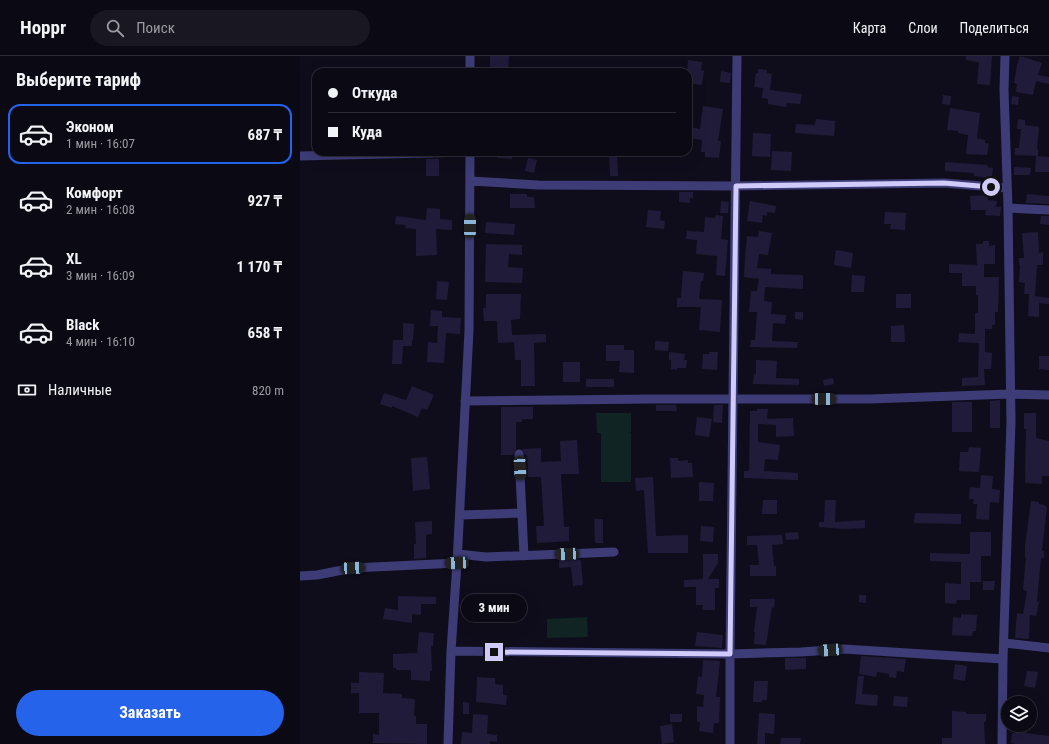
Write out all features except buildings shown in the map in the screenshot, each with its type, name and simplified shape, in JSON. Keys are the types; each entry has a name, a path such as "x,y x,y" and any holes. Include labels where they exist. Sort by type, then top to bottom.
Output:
{"street":[{"path":"470,56 470,68"},
{"path":"730,744 732,399 737,56"},
{"path":"1002,744 1010,430 1008,208 1006,188 1004,90 1005,56"},
{"path":"300,156 312,156"},
{"path":"448,744 469,331 470,156"},
{"path":"470,181 538,185 736,186 944,183 1006,188"},
{"path":"1008,208 1049,210"},
{"path":"465,401 870,399 1010,394 1049,395"},
{"path":"519,454 524,556"},
{"path":"460,515 522,513"},
{"path":"300,576 353,568 458,559 614,552"},
{"path":"1004,643 1049,648"},
{"path":"452,651 730,654 844,649 1003,659"}],"green space":[{"path":"596,413 631,413 631,432 629,432 631,433 631,482 601,482 601,433 597,433"},
{"path":"587,617 588,637 547,638 547,619"}],"route":[{"path":"494,652 730,654 732,399 736,186 944,183 991,187"}]}
